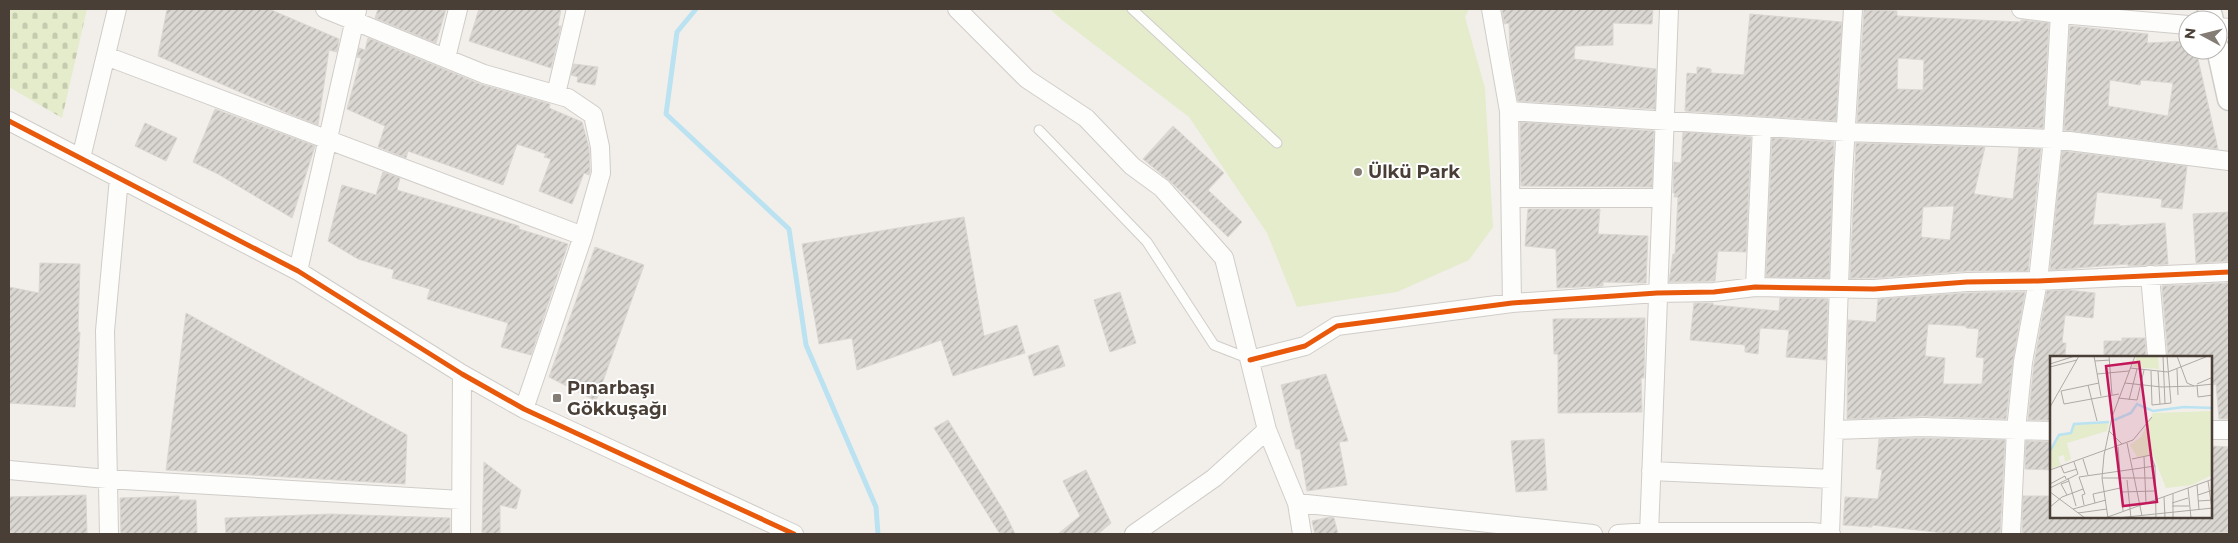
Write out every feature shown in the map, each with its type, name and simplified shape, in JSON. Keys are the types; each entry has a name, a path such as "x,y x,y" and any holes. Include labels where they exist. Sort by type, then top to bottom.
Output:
{"street":[{"path":"81,158 117,9"},
{"path":"325,9 356,14 446,58 484,74 568,98 593,115 600,148 601,173 584,236 524,409"},
{"path":"446,58 458,9"},
{"path":"556,94 576,9"},
{"path":"957,9 1027,79 1086,118 1132,166 1162,188 1224,258 1267,430 1297,503 1302,534"},
{"path":"1491,9 1508,111 1512,302"},
{"path":"1649,533 1669,9"},
{"path":"1618,534 1831,534 1839,290 1853,9"},
{"path":"2020,9 2178,24"},
{"path":"298,271 326,139 356,14"},
{"path":"2011,534 2016,430 2023,362 2038,281 2053,138 2060,14"},
{"path":"106,56 584,236"},
{"path":"2220,60 2229,99"},
{"path":"1508,111 1846,132 2053,138 2229,161"},
{"path":"9,122 298,271 462,374 524,409 794,534"},
{"path":"1755,287 1762,127"},
{"path":"109,534 106,479 105,331 119,178"},
{"path":"1511,198 1661,198"},
{"path":"1250,360 1305,346 1337,326 1512,302 1657,293 1714,292 1755,287 1839,290 1967,282 2038,281 2229,272"},
{"path":"2150,275 2157,356"},
{"path":"461,534 462,374"},
{"path":"1834,430 1923,427 2050,431"},
{"path":"1134,534 1214,478 1267,430"},
{"path":"2213,430 2229,430"},
{"path":"9,470 106,479 461,500"},
{"path":"1651,471 1832,478"},
{"path":"1297,503 1593,534"}],"lane":[{"path":"1132,9 1277,143"},
{"path":"1039,130 1147,242 1214,345 1250,360"}],"green space":[{"path":"9,9 87,9 62,118 9,87"},
{"name":"Ülkü Park","path":"1050,9 1469,9 1465,17 1485,88 1493,227 1469,260 1397,292 1297,307 1267,233 1189,117"}],"building":[{"path":"167,9 269,9 339,39 337,52 329,50 318,125 158,56"},
{"path":"378,9 446,9 436,43 375,18"},
{"path":"479,9 561,9 558,26 561,26 551,68 469,41"},
{"path":"1502,9 1653,9 1652,24 1613,23 1613,45 1575,46 1574,59 1656,69 1655,109 1518,101 1510,54 1509,23 1504,24"},
{"path":"1864,10 1897,11 1897,16 2021,22 2021,20 2049,23 2043,128 1857,122","holes":["1898,58 1924,60 1923,90 1897,89"]},
{"path":"1750,14 1842,22 1836,121 1685,111 1687,73 1697,74 1697,67 1711,69 1711,73 1744,75"},
{"path":"2070,26 2148,34 2147,43 2178,41 2178,60 2198,60 2218,149 2064,130","holes":["2110,80 2140,85 2141,80 2173,83 2168,116 2108,106"]},
{"path":"368,38 480,84 550,104 549,108 582,122 589,148 590,172 589,175 584,173 572,204 539,191 551,159 544,157 546,154 517,144 503,185 408,151 406,158 378,147 385,126 347,109 361,58 357,57 359,48 365,50"},
{"path":"574,64 598,67 595,85 577,82 578,77 571,75"},
{"path":"215,109 315,146 292,218 218,174 193,162"},
{"path":"1520,122 1654,131 1652,187 1521,186"},
{"path":"145,123 177,138 166,161 135,146"},
{"path":"1173,126 1224,173 1208,190 1242,222 1228,237 1170,181 1143,159"},
{"path":"1683,132 1751,137 1746,252 1718,251 1715,281 1669,282 1673,254 1675,254 1678,197 1674,197 1675,193 1673,193 1674,162 1681,163"},
{"path":"1772,138 1834,142 1829,278 1766,277"},
{"path":"1856,143 1985,147 1974,194 2013,199 2019,148 2041,149 2028,271 1967,271 1850,278","holes":["1954,206 1950,240 1921,237 1923,207"]},
{"path":"2062,151 2187,166 2182,209 2161,207 2162,199 2097,192 2093,225 2119,224 2119,226 2165,223 2168,264 2128,266 2128,264 2050,270"},
{"path":"383,172 400,178 397,190 519,226 519,229 568,244 531,355 501,347 508,323 427,299 430,289 392,278 394,270 358,259 328,241 342,185 376,195"},
{"path":"1528,209 1600,209 1598,234 1648,236 1646,283 1603,282 1603,286 1557,288 1556,249 1525,246"},
{"path":"2229,212 2229,261 2196,263 2193,214"},
{"path":"964,217 984,336 1017,325 1025,353 953,376 941,340 857,370 852,338 819,344 802,244"},
{"path":"595,247 644,265 596,401 549,377"},
{"path":"40,263 80,264 78,332 80,332 75,407 9,403 9,287 39,293"},
{"path":"2229,283 2229,419 2219,419 2216,384 2213,385 2213,356 2168,356 2162,286"},
{"path":"2068,290 2095,293 2093,318 2065,315 2062,343 2066,343 2065,356 2050,356 2050,420 2028,420 2034,364 2047,291"},
{"path":"1120,292 1136,343 1110,352 1094,300"},
{"path":"2025,292 2013,360 2006,419 1923,416 1847,419 1848,320 1876,322 1878,299 1967,293","holes":["1928,324 1966,326 1966,328 1979,329 1976,357 1984,358 1982,384 1943,384 1945,358 1925,356"]},
{"path":"1780,298 1828,299 1826,360 1786,357 1789,330 1760,328 1758,354 1745,352 1745,345 1690,340 1694,303 1713,303 1713,305 1779,311"},
{"path":"186,313 407,435 405,484 166,470"},
{"path":"1645,318 1644,378 1641,378 1642,412 1558,413 1558,354 1554,354 1553,319"},
{"path":"2122,338 2145,338 2146,356 2104,356 2104,341 2122,341"},
{"path":"1058,345 1065,366 1034,376 1028,356"},
{"path":"1326,374 1348,441 1339,442 1347,485 1307,491 1300,449 1296,449 1281,385"},
{"path":"948,420 1005,513 1015,534 1000,534 934,428"},
{"path":"1544,439 1547,490 1516,492 1511,441"},
{"path":"1879,439 2005,440 2000,534 1953,534 1872,525 1872,527 1843,525 1845,497 1878,499 1882,470 1876,469"},
{"path":"2026,441 2050,442 2050,470 2025,469"},
{"path":"2213,446 2229,447 2229,532 2183,534 2022,534 2023,496 2050,496 2050,518 2213,518"},
{"path":"484,462 521,490 516,509 500,505 500,534 482,534"},
{"path":"1086,470 1111,523 1098,534 1058,534 1080,516 1063,481"},
{"path":"86,495 87,534 9,534 9,497"},
{"path":"179,496 179,500 196,500 197,534 121,534 120,498"},
{"path":"330,514 450,518 450,534 226,534 225,518"},
{"path":"1330,517 1334,518 1338,534 1315,534 1312,521"}],"waterway":[{"path":"696,9 677,32 666,114 789,229 806,345 876,507 878,534"}],"cycle path":[{"path":"9,121 298,271 462,374 524,409 794,534"},
{"path":"1250,360 1305,346 1337,326 1512,303 1657,293 1714,292 1755,287 1874,289 1967,282 2038,281 2229,272"}],"place":[{"name":"Ülkü Park","path":"1358,172"},
{"name":"Pınarbaşı Gökkuşağı","path":"557,398"}]}
